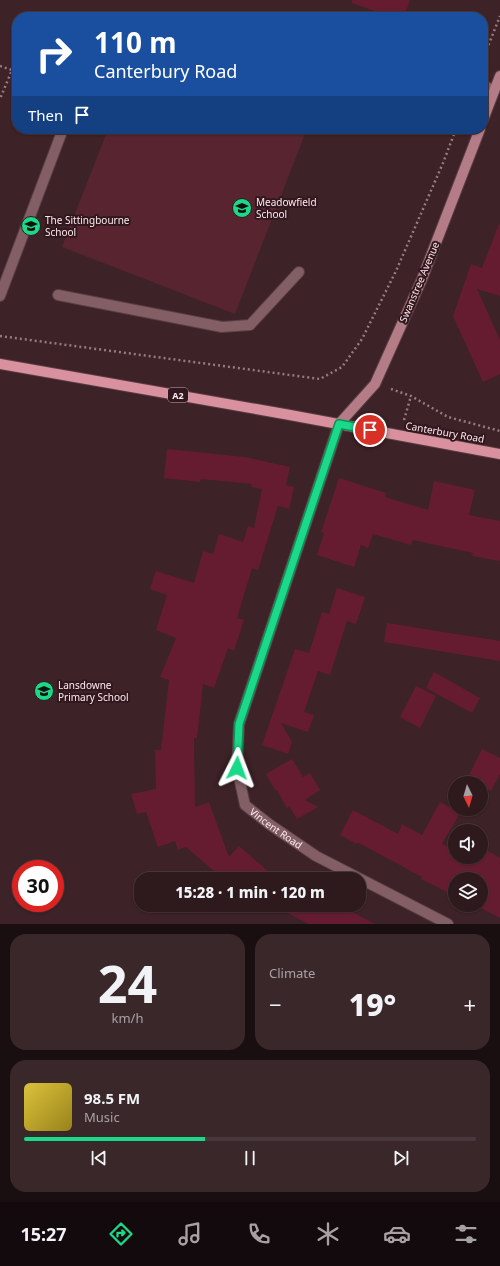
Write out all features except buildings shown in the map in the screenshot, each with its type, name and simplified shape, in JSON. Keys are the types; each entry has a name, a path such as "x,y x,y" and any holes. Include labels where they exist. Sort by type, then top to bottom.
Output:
{"main road":[{"name":"A2","path":"0,364 339,424"},
{"name":"Canterbury Road","path":"339,424 500,454"}],"street":[{"path":"488,107 500,76"},
{"path":"488,88 494,91"},
{"path":"0,296 61,134"},
{"name":"Swanstree Avenue","path":"339,424 375,384 422,279 478,134"},
{"path":"58,295 222,327 250,325 299,272"},
{"name":"Vincent Road","path":"339,424 239,724 237,768 245,805 269,824 316,856 448,924"}],"path":[{"path":"488,46 500,16"},
{"path":"0,66 12,70 0,99"},
{"path":"0,336 320,379 342,367 362,339 396,271 454,134"},
{"path":"375,384 411,396 448,417 500,431"},
{"path":"400,436 411,396"}],"shaded area":[{"path":"106,134 305,134 235,314 62,247"}],"place":[{"name":"Meadowfield School","path":"242,208"},
{"name":"The Sittingbourne School","path":"31,226"},
{"name":"Lansdowne Primary School","path":"44,691"}],"route":[{"path":"237,768 239,724 339,424 370,430"}]}
